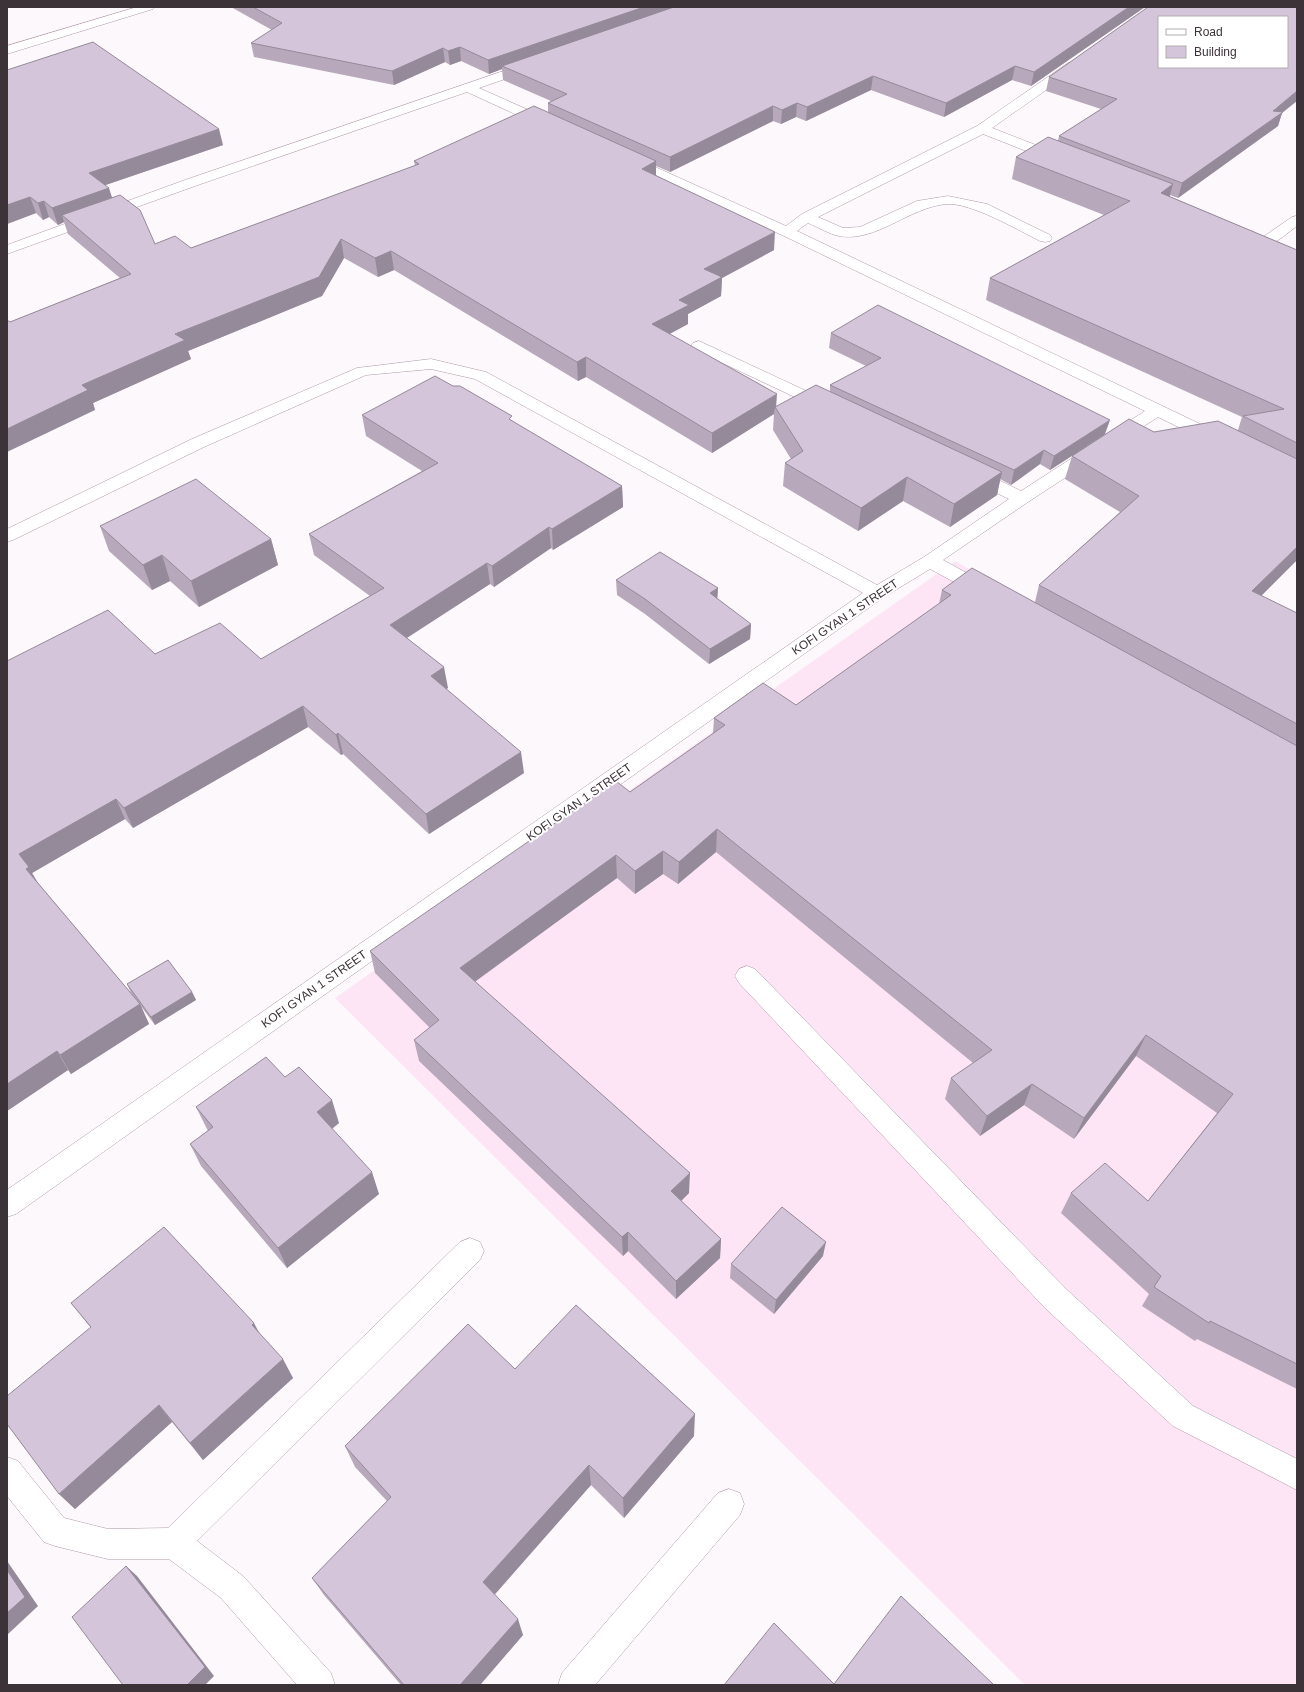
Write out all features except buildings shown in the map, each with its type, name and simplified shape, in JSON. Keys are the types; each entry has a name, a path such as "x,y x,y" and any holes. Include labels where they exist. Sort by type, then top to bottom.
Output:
{"street":[{"path":"7,50 149,7"},
{"path":"787,232 807,217 982,130 1084,57"},
{"path":"7,250 190,183 540,62"},
{"path":"467,87 562,130"},
{"path":"982,130 1070,164"},
{"path":"613,153 787,232 1227,444"},
{"path":"807,217 841,232 863,232 922,204 948,200 982,207 1045,238"},
{"path":"1268,240 1297,220"},
{"path":"1253,234 1282,246"},
{"path":"699,346 843,414"},
{"path":"7,536 198,443 363,371 431,364 480,375 877,593"},
{"name":"KOFI GYAN 1 STREET","path":"7,1205 877,593 930,560 1022,498 1158,410"},
{"path":"958,467 1022,498"},
{"path":"930,560 1000,599"},
{"path":"747,976 1055,1298 1183,1416 1297,1475"},
{"path":"174,1543 470,1251"},
{"path":"7,1472 55,1531 108,1544 174,1543 232,1587 319,1685"},
{"path":"574,1685 729,1504"}],"shaded area":[{"path":"955,561 1297,755 1297,1685 1025,1685 335,998"}]}
